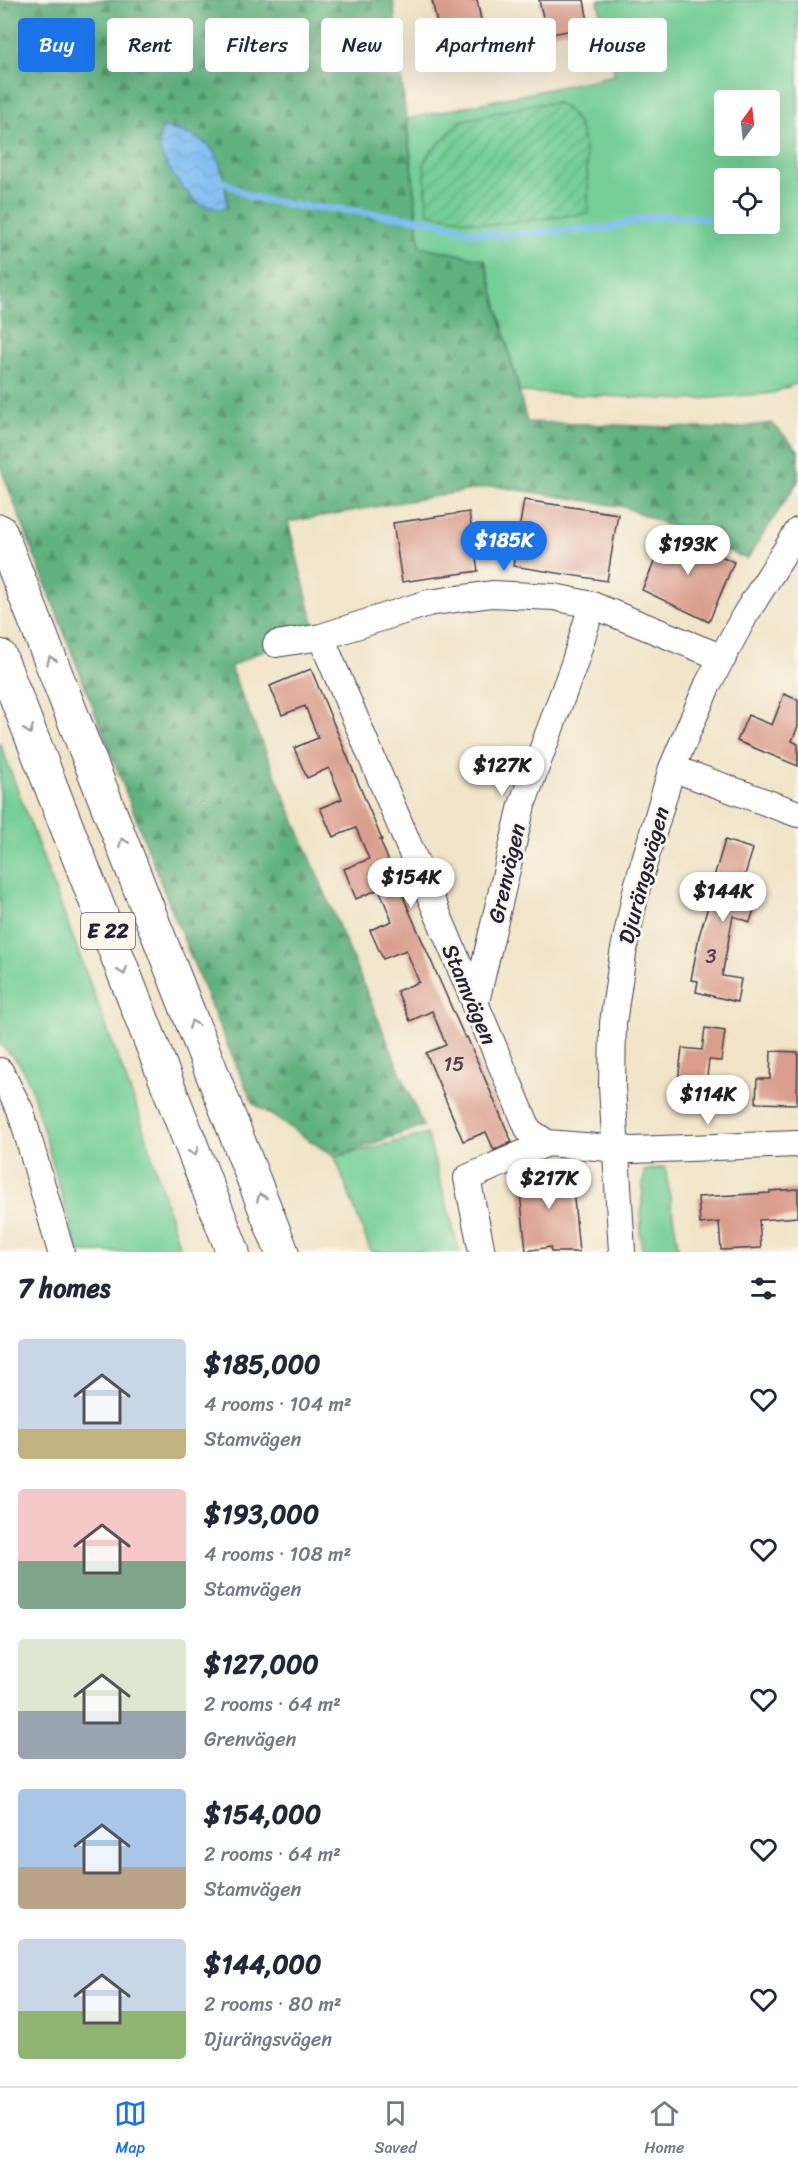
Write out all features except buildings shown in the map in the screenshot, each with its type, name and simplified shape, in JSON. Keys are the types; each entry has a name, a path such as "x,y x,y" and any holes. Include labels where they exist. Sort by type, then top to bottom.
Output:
{"highway":[{"name":"E 22","path":"0,531 282,1252"},
{"name":"E 22","path":"0,656 232,1252"},
{"path":"215,1206 222,1252"}],"street":[{"name":"Djurängsvägen","path":"622,1252 612,1086 613,1023 623,954 637,887 672,768 708,684 745,615 798,531"},
{"path":"276,644 321,637 428,603 492,594 554,597 592,605 723,658"},
{"name":"Grenvägen","path":"475,1006 522,805 574,664 592,605"},
{"name":"Stamvägen","path":"321,637 529,1131 547,1143"},
{"path":"672,768 798,814"},
{"path":"0,1071 21,1112 61,1252"},
{"path":"483,1252 466,1178 547,1143 633,1150 798,1144"}],"green space":[{"path":"0,0 393,0 395,18 321,18 321,72 401,72 420,246 485,260 527,422 728,429 772,423 798,450 798,481 747,559 625,507 494,486 288,522 315,629 276,644 230,667 423,1126 335,1157 253,1103 166,896 0,466","holes":["161,153 220,167 227,193 227,208 196,203 183,188"]},
{"path":"598,0 798,0 798,383 773,393 686,400 520,392 485,260 420,246 407,119 615,75 614,72 667,72 667,18 602,18"},
{"path":"557,103 569,111 577,122 582,136 587,167 589,213 491,225 428,213 424,163 429,153 461,121 533,104"},
{"path":"0,743 140,1117 181,1252 78,1252 31,1087 20,1064 0,1044"},
{"path":"427,1134 460,1252 371,1252 335,1157"},
{"path":"665,1167 679,1252 643,1252 640,1235 644,1171"}],"water":[{"path":"162,127 193,136 214,151 223,175 227,208 215,209 199,203 181,185 165,162 160,150"}],"waterway":[{"path":"224,182 251,197 298,206 434,221 472,232 503,235 611,228 631,221 660,216 696,217 714,221"}]}
